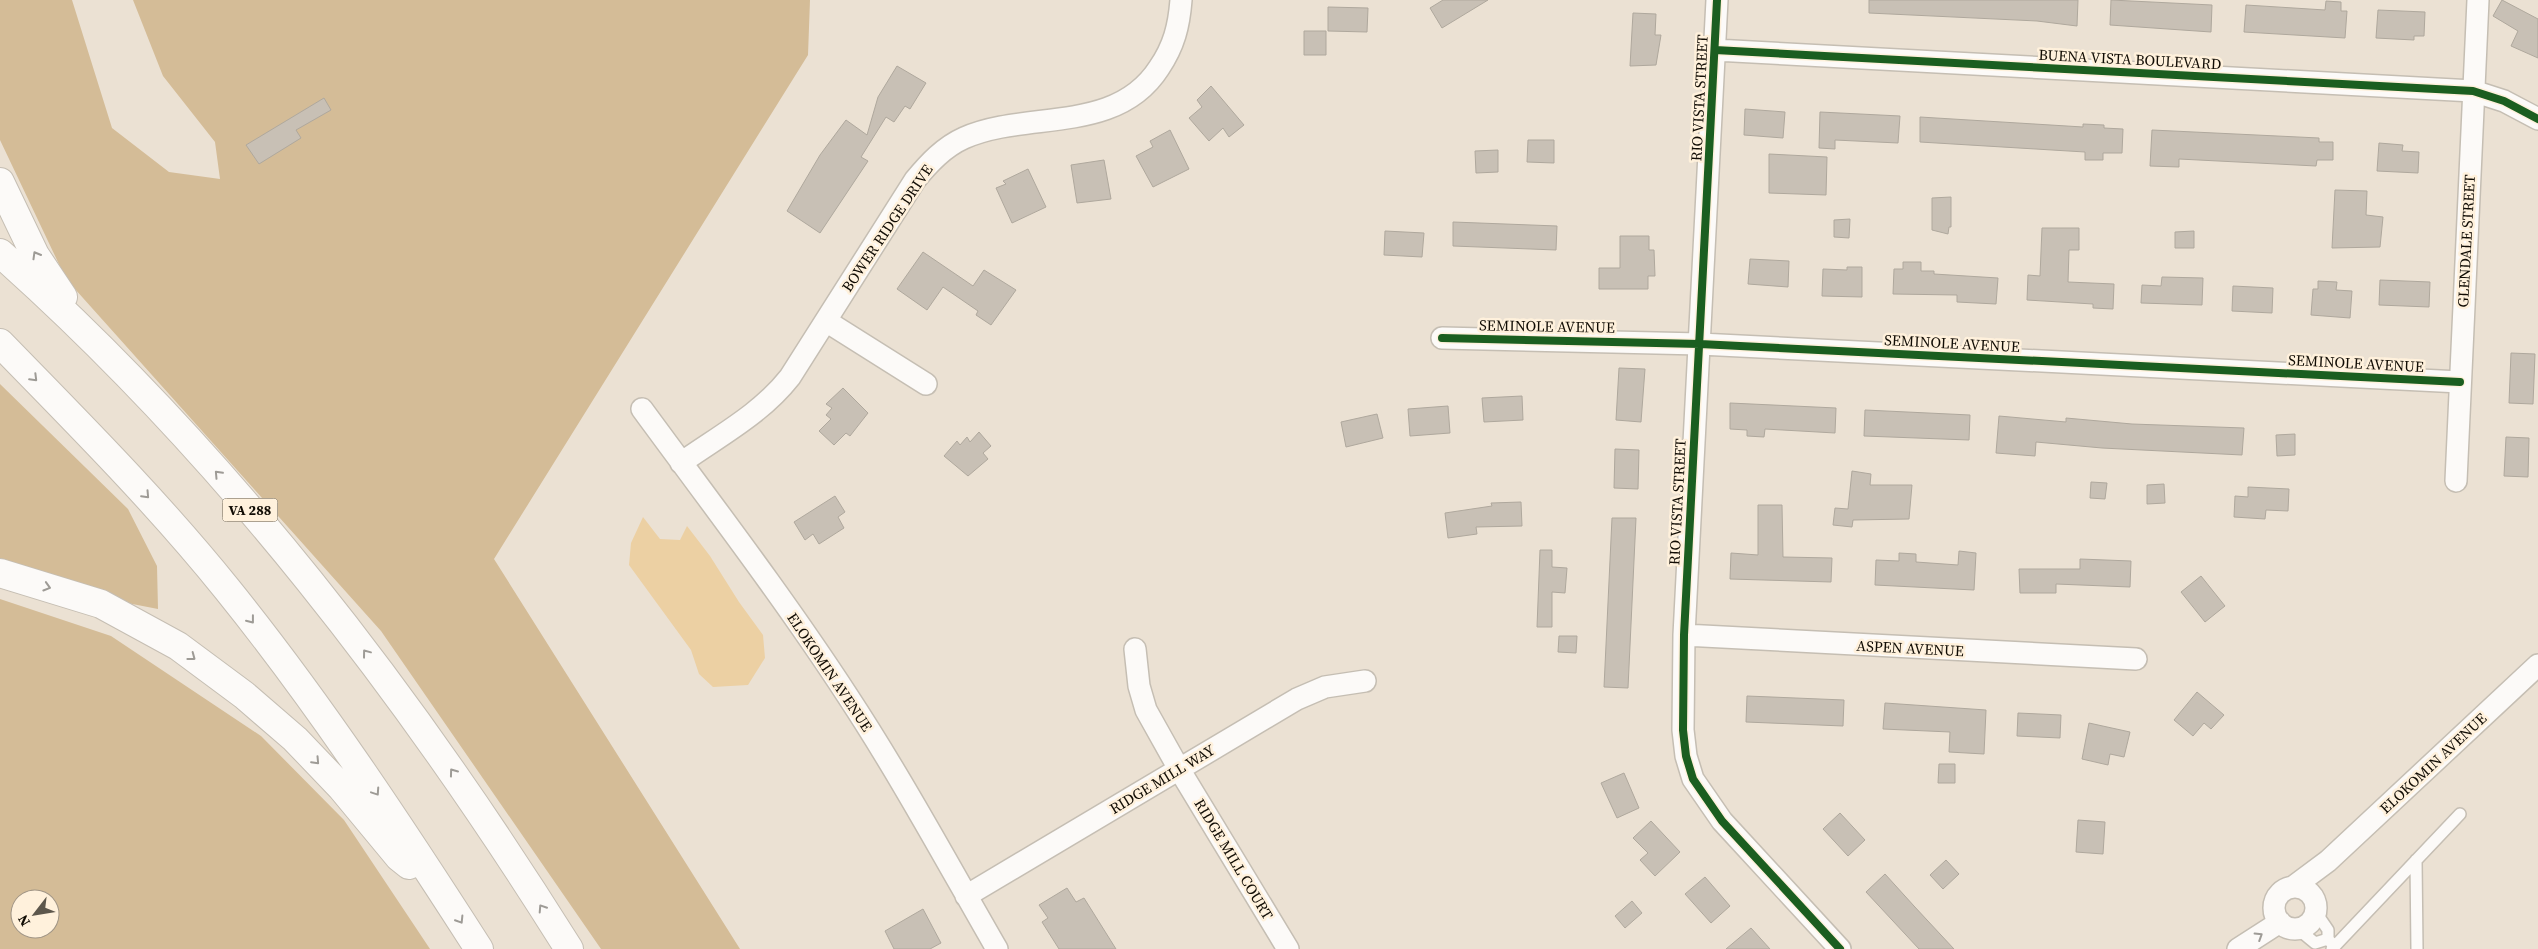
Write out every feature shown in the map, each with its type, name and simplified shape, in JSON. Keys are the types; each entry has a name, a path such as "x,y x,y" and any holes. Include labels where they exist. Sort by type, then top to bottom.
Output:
{"highway":[{"path":"0,182 35,255 91,340"},
{"path":"0,253 91,340"},
{"name":"VA 288","path":"91,340 230,486 330,606 462,785 568,949"},
{"path":"0,343 151,500 226,588 313,702 442,891 479,949"},
{"path":"0,573 101,604 178,646 244,695 295,739 341,787 399,857 442,891"}],"street":[{"name":"BOWER RIDGE DRIVE","path":"681,463 744,421 776,394 826,321 915,180 930,162 946,148 965,138 1006,127 1098,112 1125,100 1139,91 1154,76 1168,56 1176,36 1181,0"},
{"name":"RIO VISTA STREET","path":"1717,0 1684,635 1683,730 1686,756 1693,779 1722,821 1840,949"},
{"name":"GLENDALE STREET","path":"2456,481 2478,0"},
{"name":"BUENA VISTA BOULEVARD","path":"1715,50 2473,91 2504,101 2538,118"},
{"path":"826,321 926,384"},
{"name":"SEMINOLE AVENUE","path":"1442,338 1700,344 2460,382"},
{"name":"ELOKOMIN AVENUE","path":"642,409 808,637 847,695 888,759 997,949"},
{"name":"ASPEN AVENUE","path":"1684,635 2136,659"},
{"name":"RIDGE MILL COURT","path":"1135,649 1142,698 1179,769 1288,949"},
{"name":"ELOKOMIN AVENUE","path":"2293,886 2328,861 2538,665"},
{"name":"RIDGE MILL WAY","path":"966,896 1297,699 1325,687 1365,682"},
{"name":"ELOKOMIN AVENUE","path":"2314,904 2328,861"},
{"path":"2238,949 2289,925 2309,922 2314,904 2302,888 2293,886 2282,891 2274,903 2276,917 2289,925"}],"lane":[{"path":"2331,945 2460,814"},
{"path":"2416,860 2417,949"},
{"path":"2314,904 2328,930 2331,945"},
{"path":"2289,925 2315,943 2331,945"}],"shaded area":[{"path":"0,0 72,0 112,128 169,172 220,179 215,142 163,76 133,0 810,0 808,55 494,559 740,949 601,949 381,631 66,279 0,140"},
{"path":"0,384 128,509 157,566 158,609 117,601 0,558"},
{"path":"643,517 660,539 680,540 687,526 710,556 739,602 763,635 765,658 748,685 713,687 699,674 691,650 629,565 631,543"},
{"path":"0,599 111,636 261,736 344,820 430,949 0,949"}],"building":[{"path":"1443,0 1488,0 1442,28 1430,8"},
{"path":"1869,0 2078,0 2077,26 2037,21 1869,13"},
{"path":"2111,0 2212,5 2211,32 2110,25"},
{"path":"2502,0 2538,19 2538,58 2511,46 2518,31 2493,16"},
{"path":"2326,1 2341,2 2341,11 2347,11 2345,38 2244,32 2246,5 2325,10"},
{"path":"1328,7 1368,8 1367,32 1328,31"},
{"path":"2378,10 2425,12 2424,36 2414,36 2414,40 2376,38"},
{"path":"1633,13 1656,14 1655,35 1661,35 1656,65 1630,66"},
{"path":"1304,31 1326,31 1326,55 1304,55"},
{"path":"897,66 926,83 910,109 905,106 894,122 886,117 861,157 868,161 820,233 787,211 820,155 846,120 867,135 878,97"},
{"path":"1211,86 1244,125 1229,137 1223,128 1209,141 1189,118 1202,107 1197,100"},
{"path":"324,98 331,110 296,130 301,138 259,164 246,145"},
{"path":"1745,109 1785,112 1783,138 1744,135"},
{"path":"1820,112 1900,116 1898,143 1835,140 1835,149 1819,148"},
{"path":"1920,117 2083,127 2083,124 2104,125 2104,128 2123,129 2122,153 2103,153 2103,160 2085,160 2085,152 1920,142"},
{"path":"1170,130 1189,169 1153,187 1136,156 1153,147 1150,141"},
{"path":"2152,130 2319,138 2319,142 2333,142 2333,160 2317,160 2316,166 2179,159 2179,167 2150,166"},
{"path":"1528,140 1554,140 1554,163 1527,162"},
{"path":"2379,143 2403,145 2402,151 2419,152 2418,173 2377,171"},
{"path":"1498,150 1498,172 1476,173 1475,151"},
{"path":"1769,154 1827,157 1826,195 1769,193"},
{"path":"1104,160 1111,199 1077,203 1071,165"},
{"path":"1028,169 1046,207 1012,223 996,188 1006,184 1003,181"},
{"path":"2335,190 2367,191 2366,215 2383,217 2380,247 2332,248"},
{"path":"1951,197 1951,227 1949,227 1948,234 1932,230 1932,198"},
{"path":"1850,219 1849,238 1834,237 1834,220"},
{"path":"1453,222 1557,226 1556,250 1453,246"},
{"path":"2042,228 2079,228 2079,250 2069,250 2068,282 2114,284 2113,309 2093,308 2093,304 2027,300 2028,275 2040,276"},
{"path":"1385,231 1424,233 1422,257 1384,255"},
{"path":"2194,231 2194,248 2175,248 2175,232"},
{"path":"1620,236 1649,236 1649,250 1654,250 1655,276 1648,276 1648,289 1599,289 1599,268 1620,268"},
{"path":"923,252 973,286 984,270 1016,290 991,325 976,315 978,311 943,287 927,310 897,289"},
{"path":"1750,259 1789,261 1788,287 1748,284"},
{"path":"1903,262 1921,262 1921,271 1934,271 1934,274 1998,278 1996,304 1957,302 1957,295 1893,294 1894,269 1903,269"},
{"path":"1847,267 1862,267 1862,297 1822,296 1823,269 1847,270"},
{"path":"2162,277 2203,278 2202,305 2141,303 2142,285 2161,286"},
{"path":"2380,280 2430,282 2429,307 2379,305"},
{"path":"2318,281 2337,282 2336,290 2352,291 2350,318 2311,315 2313,289 2318,289"},
{"path":"2233,286 2273,288 2272,313 2232,311"},
{"path":"2511,353 2535,354 2533,404 2509,403"},
{"path":"1619,368 1645,369 1641,422 1616,420"},
{"path":"843,388 868,413 850,436 846,433 834,445 819,431 831,419 826,415 832,408 826,404"},
{"path":"1522,396 1523,420 1484,422 1482,398"},
{"path":"1730,403 1836,408 1835,433 1765,429 1764,437 1747,436 1747,430 1730,429"},
{"path":"1448,406 1450,433 1410,436 1408,409"},
{"path":"1865,410 1970,415 1969,440 1864,436"},
{"path":"1377,414 1383,438 1346,447 1341,422"},
{"path":"1999,416 2066,422 2066,418 2132,424 2244,428 2242,455 2102,448 2036,442 2035,456 1996,453"},
{"path":"979,432 991,446 983,453 988,459 968,476 944,456 957,441 960,445 967,437 970,442"},
{"path":"2295,434 2295,455 2277,456 2276,435"},
{"path":"2506,437 2529,438 2528,477 2504,476"},
{"path":"1615,449 1639,450 1638,489 1614,488"},
{"path":"1852,471 1871,474 1870,485 1912,485 1909,519 1853,520 1852,527 1833,525 1835,508 1848,509"},
{"path":"2091,482 2107,483 2105,499 2090,498"},
{"path":"2164,484 2165,503 2147,504 2147,485"},
{"path":"2248,487 2289,489 2288,511 2266,510 2265,519 2234,517 2235,496 2248,497"},
{"path":"835,496 845,512 838,517 844,528 819,544 813,534 805,540 794,522"},
{"path":"1521,502 1522,526 1476,527 1477,534 1448,538 1445,513 1492,506 1491,503"},
{"path":"1758,505 1782,505 1783,557 1832,558 1831,582 1730,579 1731,553 1758,555"},
{"path":"1612,518 1636,518 1628,688 1604,687"},
{"path":"1540,550 1552,550 1552,567 1567,568 1565,593 1552,592 1552,627 1537,627"},
{"path":"1959,551 1976,553 1974,590 1875,585 1876,560 1899,561 1899,553 1916,554 1916,562 1958,565"},
{"path":"2080,559 2131,561 2130,587 2056,584 2056,593 2020,593 2019,569 2080,569"},
{"path":"2201,576 2225,606 2205,622 2181,592"},
{"path":"1559,636 1577,636 1576,653 1558,652"},
{"path":"2197,692 2224,715 2211,729 2204,723 2193,736 2174,720"},
{"path":"1747,696 1844,700 1843,726 1746,722"},
{"path":"1885,703 1986,710 1984,754 1949,752 1950,732 1883,729"},
{"path":"2018,713 2061,715 2060,738 2017,736"},
{"path":"2089,723 2130,732 2124,757 2110,754 2108,765 2082,759"},
{"path":"1939,764 1955,764 1955,783 1938,783"},
{"path":"1624,773 1639,808 1617,818 1601,783"},
{"path":"1840,813 1865,840 1848,856 1823,829"},
{"path":"2078,820 2105,822 2103,854 2076,852"},
{"path":"1651,821 1680,852 1655,876 1640,860 1648,853 1633,838"},
{"path":"1946,860 1959,874 1943,889 1930,875"},
{"path":"1885,874 1954,949 1919,949 1866,892"},
{"path":"1705,877 1730,906 1711,923 1685,894"},
{"path":"1067,888 1076,902 1084,898 1116,949 1059,949 1042,922 1048,918 1039,905"},
{"path":"1632,901 1642,913 1625,928 1615,916"},
{"path":"923,909 941,943 930,949 894,949 885,931"},
{"path":"1751,928 1770,949 1726,949"}],"cycle path":[{"path":"1717,0 1684,635 1683,730 1686,756 1693,779 1722,821 1840,949"},
{"path":"1715,50 2473,91 2504,101 2538,119"},
{"path":"1442,338 1700,344 2460,382"}]}
